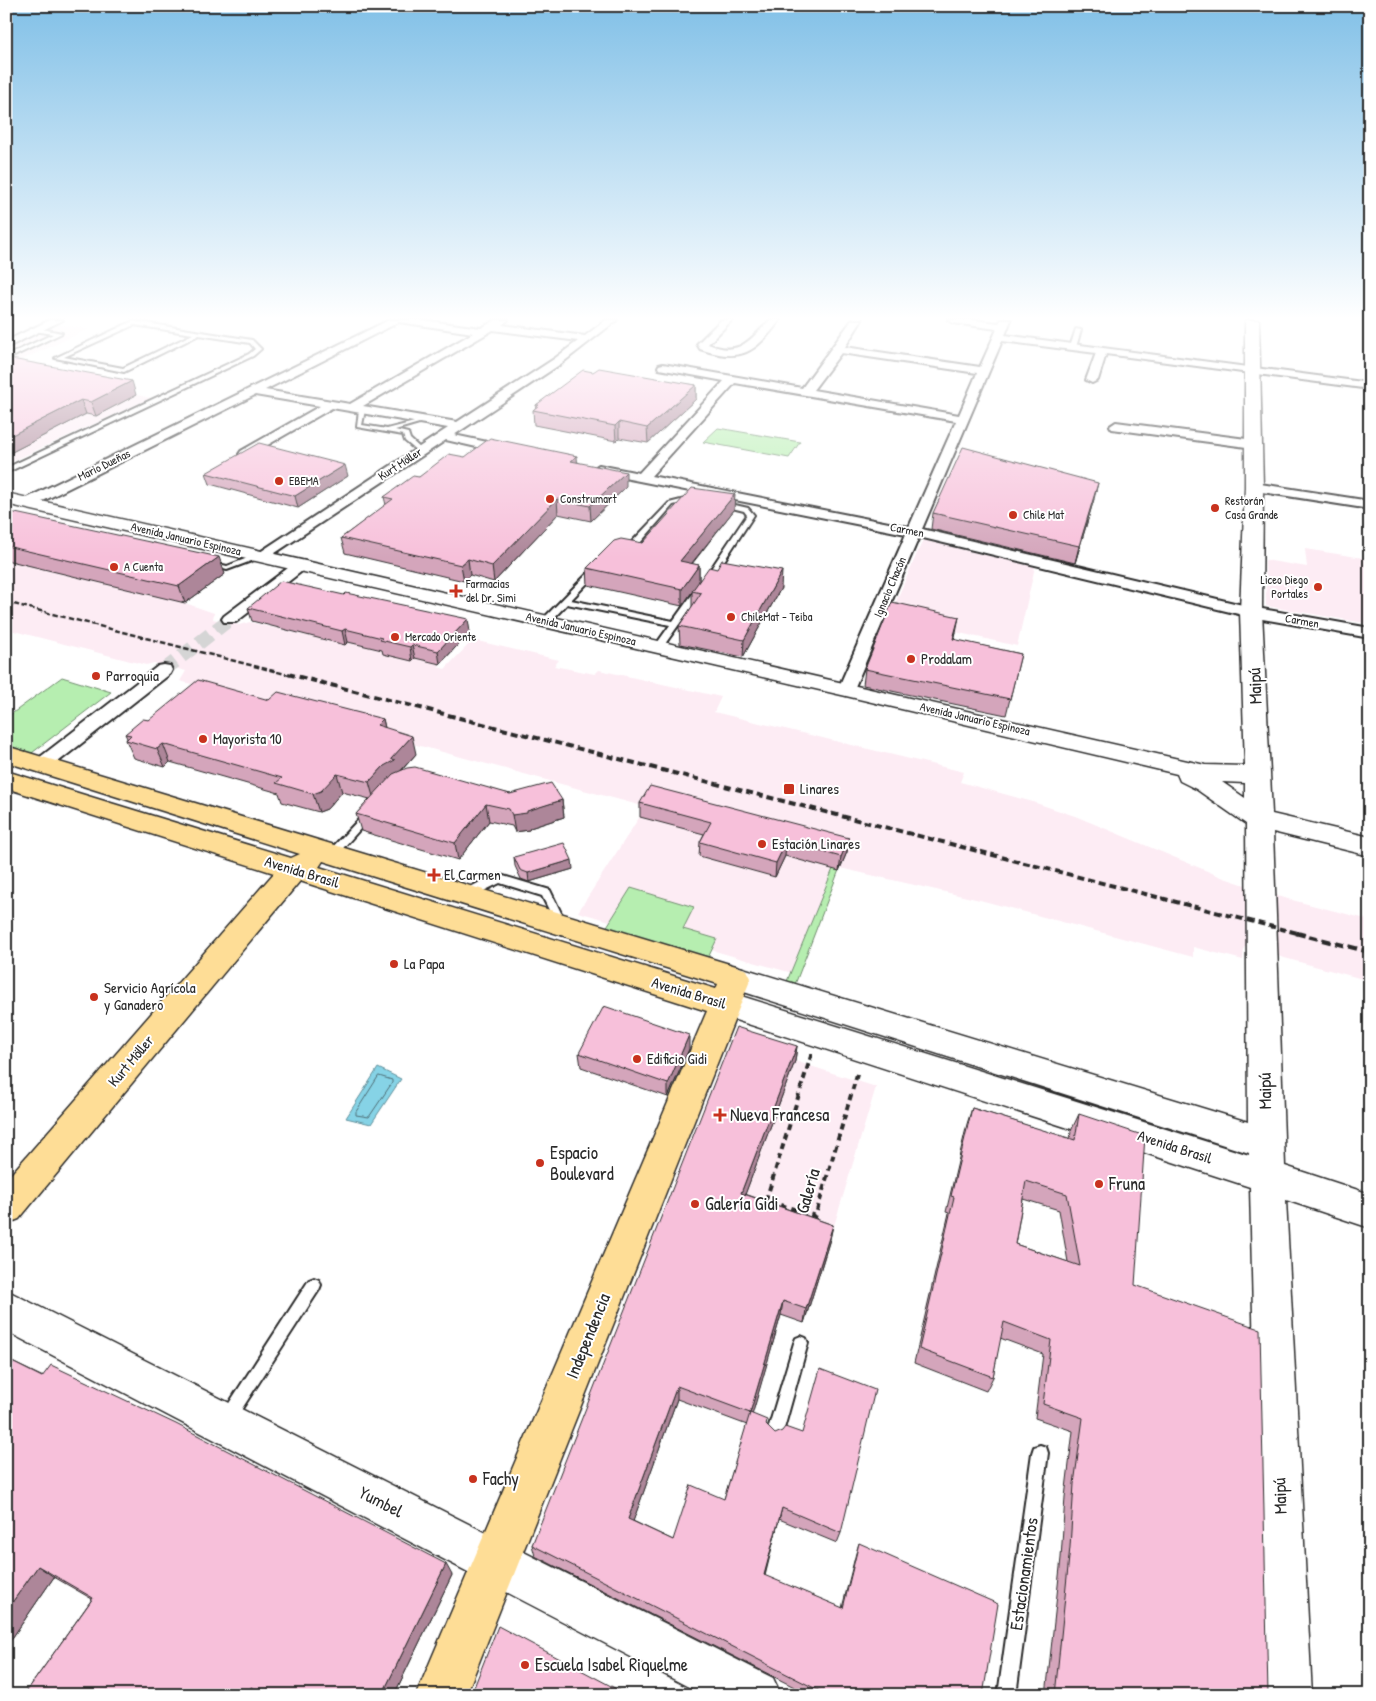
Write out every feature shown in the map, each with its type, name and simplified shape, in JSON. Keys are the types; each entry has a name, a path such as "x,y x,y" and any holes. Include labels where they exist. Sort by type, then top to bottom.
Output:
{"main road":[{"name":"Maipú","path":"1253,399 1254,487 1251,612 1258,773 1267,1160 1287,1695"},
{"name":"Avenida Januario Espinoza","path":"6,498 1155,761 1216,774 1258,773"},
{"name":"Avenida Brasil","path":"6,754 566,926 730,991 857,1063 1267,1160"},
{"name":"Avenida Januario Espinoza","path":"1155,761 1205,783 1259,820"},
{"name":"Avenida Brasil","path":"6,778 294,869 730,991 1267,1160 1370,1211"},
{"path":"1259,820 1370,847"},
{"path":"294,869 312,859 336,856"},
{"name":"Kurt Möller","path":"6,1207 294,869"},
{"name":"Independencia","path":"441,1695 730,991"},
{"name":"Yumbel","path":"6,1310 495,1561 710,1662 756,1695"}],"street":[{"name":"Mario Dueñas","path":"28,503 237,399"},
{"path":"304,399 458,426"},
{"path":"357,409 373,399"},
{"name":"Kurt Möller","path":"261,556 497,399"},
{"path":"642,478 713,399"},
{"path":"848,399 963,419"},
{"name":"Ignacio Chacón","path":"846,689 972,399"},
{"path":"245,454 331,404"},
{"path":"1116,426 1254,444"},
{"path":"442,436 516,452"},
{"path":"420,451 497,448"},
{"name":"Carmen","path":"584,466 914,532 1067,566 1251,612 1370,633"},
{"path":"1254,487 1366,505 1365,518 1370,518"},
{"path":"230,619 300,565"},
{"path":"42,765 164,670"}],"lane":[{"path":"6,471 157,399"},
{"path":"357,409 359,426 406,434 406,440 420,451"},
{"path":"386,431 424,420"},
{"path":"618,552 631,548 671,504 686,500 701,501"},
{"path":"659,646 751,515 749,510 742,507 710,502"},
{"path":"200,562 227,568 261,556"},
{"path":"546,621 604,561"},
{"path":"565,601 676,624"},
{"path":"336,856 375,807"},
{"path":"225,1422 314,1285"},
{"path":"774,1436 801,1343"},
{"name":"Estacionamientos","path":"1007,1695 1040,1453"}],"path":[{"path":"815,1216 766,1200 811,1056 821,1059"},
{"name":"Galería","path":"813,1224 857,1063"}],"shaded area":[{"path":"6,399 148,399 6,464"},
{"path":"923,540 1035,567 1017,646 889,617"},
{"name":"Liceo Diego Portales","path":"1305,549 1370,559 1370,624 1266,606 1265,560 1307,567"},
{"path":"6,560 185,603 214,613 213,619 239,625 250,622 313,637 316,635 345,645 348,642 385,651 412,661 415,658 440,664 438,667 445,669 473,640 559,660 554,666 595,674 599,670 721,697 714,712 964,772 960,782 1033,802 1075,816 1224,878 1288,899 1370,920 1370,981 1244,947 1243,960 1193,947 1193,957 980,900 840,868 799,975 578,912 646,807 180,681 186,671 154,663 146,665 6,629"},
{"path":"795,1061 876,1087 830,1239 740,1208"}],"green space":[{"path":"718,428 800,442 789,458 703,442"},
{"path":"62,677 111,692 28,756 6,749 6,718"},
{"path":"833,869 839,870 794,987 785,986"},
{"path":"631,888 694,907 683,929 717,939 706,962 606,928"}],"water":[{"path":"378,1068 401,1079 371,1124 346,1118"}],"building":[{"path":"6,399 96,399 91,402 81,400 6,438"},
{"path":"544,399 680,399 647,428 619,422 615,426 533,410 539,405 536,405"},
{"path":"490,438 577,456 571,461 626,472 590,506 557,499 492,566 468,559 461,565 341,538 393,499 384,497 413,476 419,477 449,454 465,457"},
{"name":"EBEMA","path":"259,443 345,465 295,496 206,473"},
{"name":"Chile Mat","path":"963,447 1098,483 1079,546 933,513"},
{"path":"692,488 735,494 680,561 699,565 682,589 587,568 614,541 621,539 643,543"},
{"path":"6,511 219,557 179,586 6,546"},
{"name":"ChileMat - Teiba","path":"722,560 782,571 744,640 679,626 701,593 692,591 709,567 717,569"},
{"path":"281,581 468,619 438,651 412,645 410,647 345,629 342,631 248,608"},
{"path":"892,602 959,617 953,639 1021,654 1010,699 865,669"},
{"path":"198,680 269,700 278,692 383,719 377,725 412,736 391,759 395,760 384,766 369,782 337,774 321,791 313,794 276,783 282,778 163,744 157,749 126,740 131,735 125,734 143,719 149,720"},
{"path":"415,767 510,794 551,783 562,800 527,811 527,813 512,815 509,809 486,804 455,843 356,814 393,774"},
{"path":"650,786 849,838 841,857 786,842 776,863 700,842 711,822 640,803"},
{"path":"564,843 572,860 528,873 520,870 514,857"},
{"name":"Edificio Gidi","path":"604,1006 689,1035 668,1084 579,1053"},
{"path":"736,1027 797,1046 741,1193 833,1225 806,1309 783,1301 750,1413 767,1420 766,1425 775,1434 782,1431 785,1427 802,1433 820,1369 875,1390 841,1533 782,1508 764,1575 843,1608 859,1543 998,1604 983,1695 828,1695 532,1545","holes":["677,1386 750,1413 724,1499 691,1485 673,1540 628,1519"]},
{"path":"972,1108 1075,1140 1079,1114 1145,1136 1135,1285 1260,1329 1268,1695 1055,1695 1070,1547 1074,1484 1083,1418 1043,1404 1051,1340 1004,1322 993,1377 919,1349 954,1197 951,1196","holes":["1026,1181 1067,1194 1080,1266 1015,1244"]},
{"path":"6,1359 42,1377 51,1365 176,1424 446,1564 382,1695 266,1695 251,1687 247,1695 24,1695 93,1598 38,1566 6,1611"},
{"name":"Escuela Isabel Riquelme","path":"498,1626 626,1694 626,1695 471,1695"}],"tunnel":[{"path":"164,670 230,619"}],"railway":[{"path":"6,602 293,676"},
{"path":"288,674 1301,934"},
{"path":"1296,933 1370,952"}],"place":[{"name":"EBEMA","path":"279,481"},
{"name":"Construmart","path":"550,499"},
{"name":"Restorán Casa Grande","path":"1215,508"},
{"name":"Chile Mat","path":"1013,515"},
{"name":"A Cuenta","path":"114,567"},
{"name":"Liceo Diego Portales","path":"1318,587"},
{"name":"Farmacias del Dr. Simi","path":"456,591"},
{"name":"ChileMat - Teiba","path":"731,617"},
{"name":"Mercado Oriente","path":"395,637"},
{"name":"Prodalam","path":"911,659"},
{"name":"Parroquia","path":"96,676"},
{"name":"Mayorista 10","path":"203,739"},
{"name":"Linares","path":"789,789"},
{"name":"Estación Linares","path":"762,844"},
{"name":"El Carmen","path":"434,875"},
{"name":"La Papa","path":"394,964"},
{"name":"Servicio Agrícola y Ganadero","path":"94,997"},
{"name":"Edificio Gidi","path":"637,1059"},
{"name":"Nueva Francesa","path":"720,1115"},
{"name":"Espacio Boulevard","path":"540,1163"},
{"name":"Fruna","path":"1099,1184"},
{"name":"Galería Gidi","path":"695,1204"},
{"name":"Fachy","path":"473,1479"},
{"name":"Escuela Isabel Riquelme","path":"525,1665"}]}
